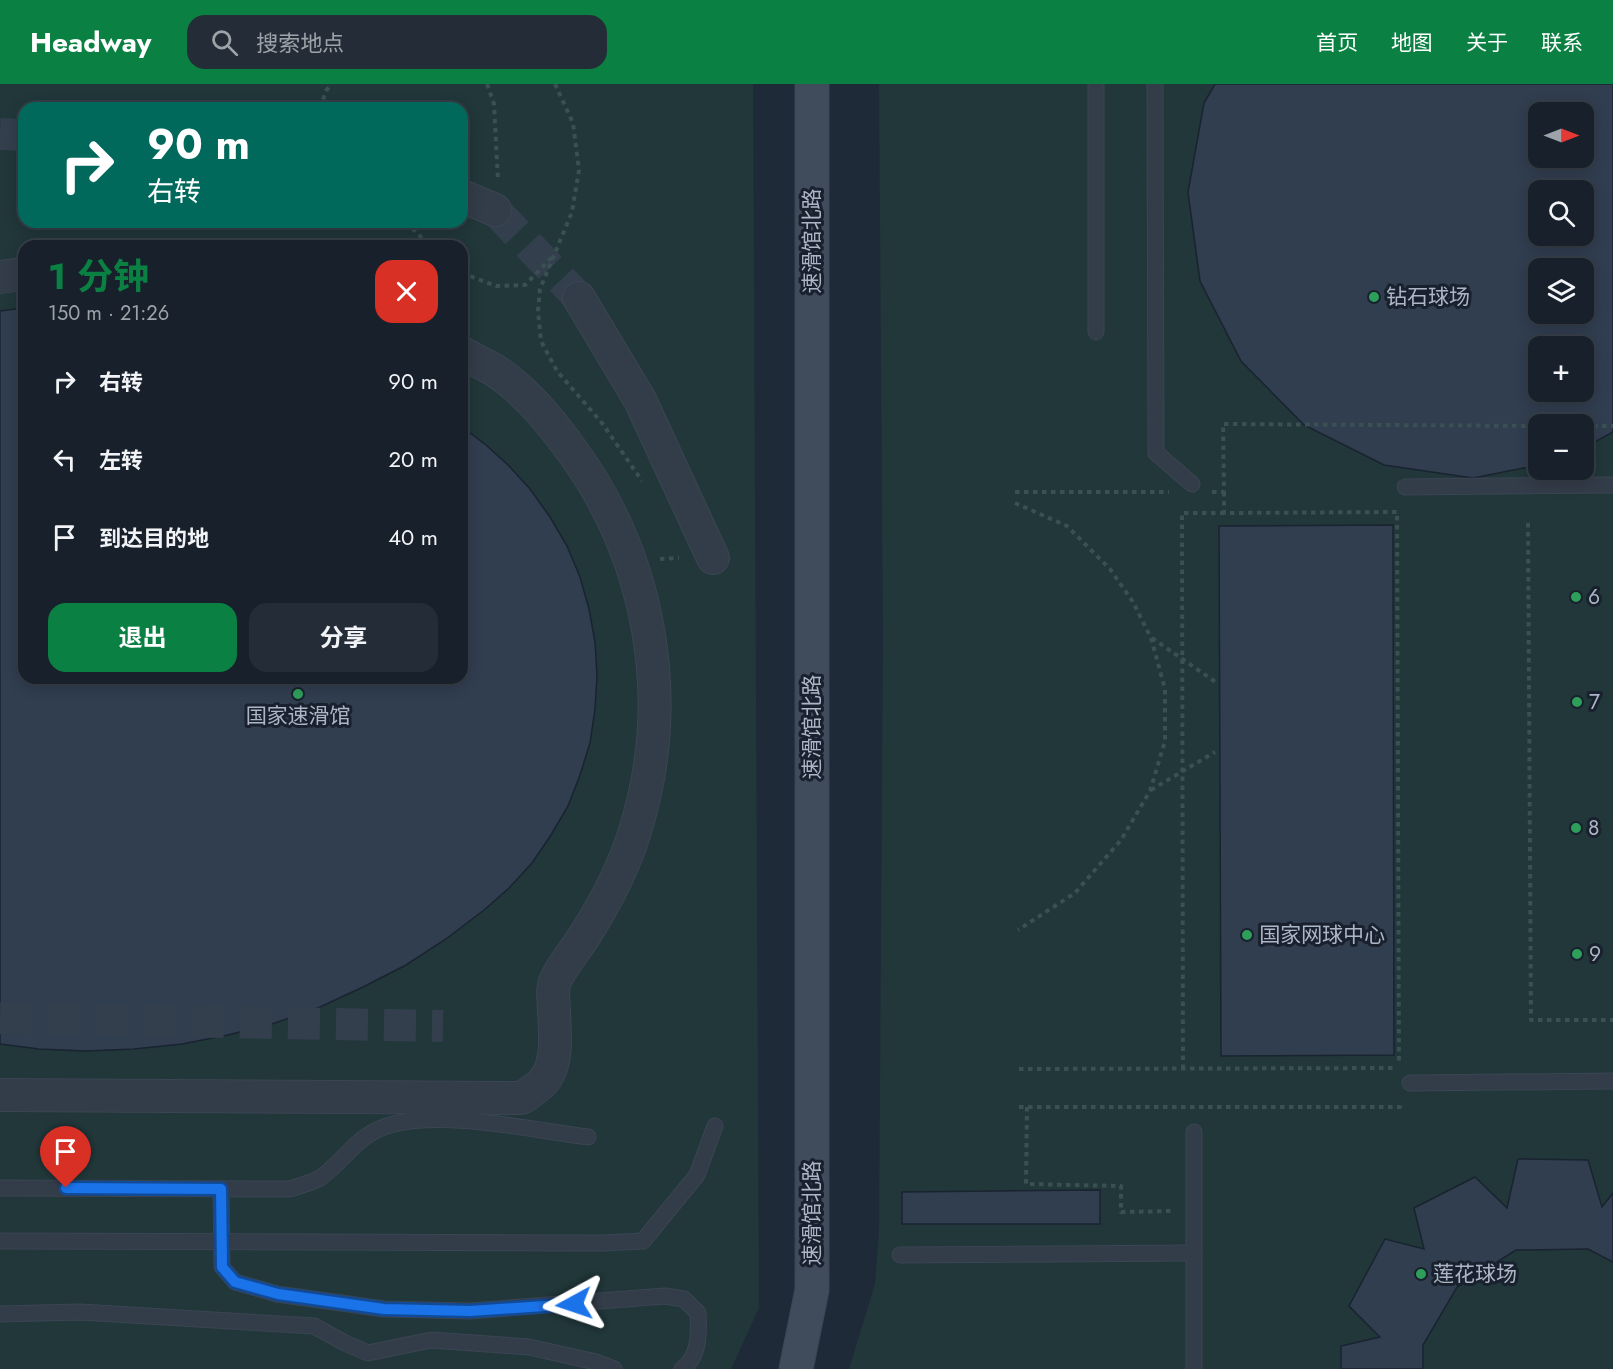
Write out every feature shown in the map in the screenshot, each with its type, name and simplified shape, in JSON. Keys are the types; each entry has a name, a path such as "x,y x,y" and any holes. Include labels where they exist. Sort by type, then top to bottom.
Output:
{"street":[{"name":"速滑馆北路","path":"796,1369 812,1290 812,84"},
{"path":"468,199 495,210"},
{"path":"0,277 18,275"},
{"path":"579,298 640,400 713,558"},
{"path":"0,1095 522,1098 546,1079 555,1051 554,984 605,903 621,870 644,799 655,725 653,664 644,605 633,566 600,492 554,426 526,397 495,370 468,356"}],"lane":[{"path":"1096,84 1096,332"},
{"path":"1155,84 1156,453 1197,488"},
{"path":"1405,487 1613,485"},
{"path":"1410,1083 1613,1081"},
{"path":"0,1188 290,1189 320,1178 352,1147 383,1127 423,1119 466,1121 588,1137"},
{"path":"0,1241 589,1243 643,1241 697,1175 715,1126"},
{"path":"1194,1132 1194,1369"},
{"path":"221,1189 222,1267 235,1282 278,1294 384,1309 470,1311 665,1296 684,1299 698,1313 699,1338 689,1364 682,1369"},
{"path":"900,1255 1194,1253"},
{"path":"0,1314 80,1312 314,1326 368,1353 431,1340 529,1347 596,1362 614,1369"}],"path":[{"path":"322,102 326,91 332,84"},
{"path":"487,84 494,104 498,179 495,210"},
{"path":"412,228 424,240"},
{"path":"468,275 496,286 525,285 556,254"},
{"path":"1224,513 1223,424 1528,426"},
{"path":"1594,426 1613,426"},
{"path":"1197,488 1224,492"},
{"path":"1015,492 1178,492"},
{"path":"1015,504 1067,526 1103,562 1133,602 1151,638 1165,689 1165,741 1150,790 1120,840 1075,893 1018,930"},
{"path":"1019,1069 1183,1069 1400,1068 1397,512 1182,513 1183,1069"},
{"path":"1528,523 1531,1020 1613,1020"},
{"path":"633,566 666,557 713,558"},
{"path":"1151,638 1217,683"},
{"path":"1150,790 1215,752"},
{"path":"1019,1107 1400,1107 1400,1097"},
{"path":"1027,1107 1026,1184 1121,1186 1121,1212 1194,1211"}],"green space":[{"name":"国家速滑馆","path":"0,84 753,84 759,1308 731,1369 0,1369"},
{"name":"国家网球中心","path":"879,84 1613,84 1613,1369 849,1369 875,1284 879,1231 883,639"}],"building":[{"name":"钻石球场","path":"1215,84 1613,84 1613,432 1594,442 1594,414 1528,414 1528,467 1473,478 1384,465 1304,425 1241,361 1200,281 1188,192 1204,103"},
{"name":"国家速滑馆","path":"18,309 18,684 468,684 468,432 508,465 530,489 550,517 567,546 580,577 595,642 597,676 590,743 568,806 532,863 509,888 446,939 406,965 320,1007 275,1023 228,1035 182,1044 86,1051 39,1049 0,1044 0,311"},
{"path":"1393,525 1394,1055 1221,1056 1219,526"},
{"name":"莲花球场","path":"1518,1159 1588,1160 1602,1207 1613,1193 1613,1262 1588,1249 1516,1250 1457,1287 1423,1345 1423,1369 1341,1369 1341,1346 1380,1337 1349,1306 1385,1239 1424,1249 1414,1208 1475,1177 1507,1208"},
{"path":"1100,1190 1100,1224 902,1224 902,1192"}],"tunnel":[{"path":"0,134 18,135"},
{"path":"495,210 579,298"},
{"path":"0,1018 443,1026"}],"place":[{"name":"钻石球场","path":"1374,297"},
{"name":"6","path":"1576,597"},
{"name":"国家速滑馆","path":"298,694"},
{"name":"7","path":"1577,702"},
{"name":"8","path":"1576,828"},
{"name":"国家网球中心","path":"1247,935"},
{"name":"9","path":"1577,954"},
{"name":"莲花球场","path":"1421,1274"}],"route":[{"path":"66,1188 221,1189 222,1267 235,1282 278,1294 384,1309 470,1311 574,1304"}]}
